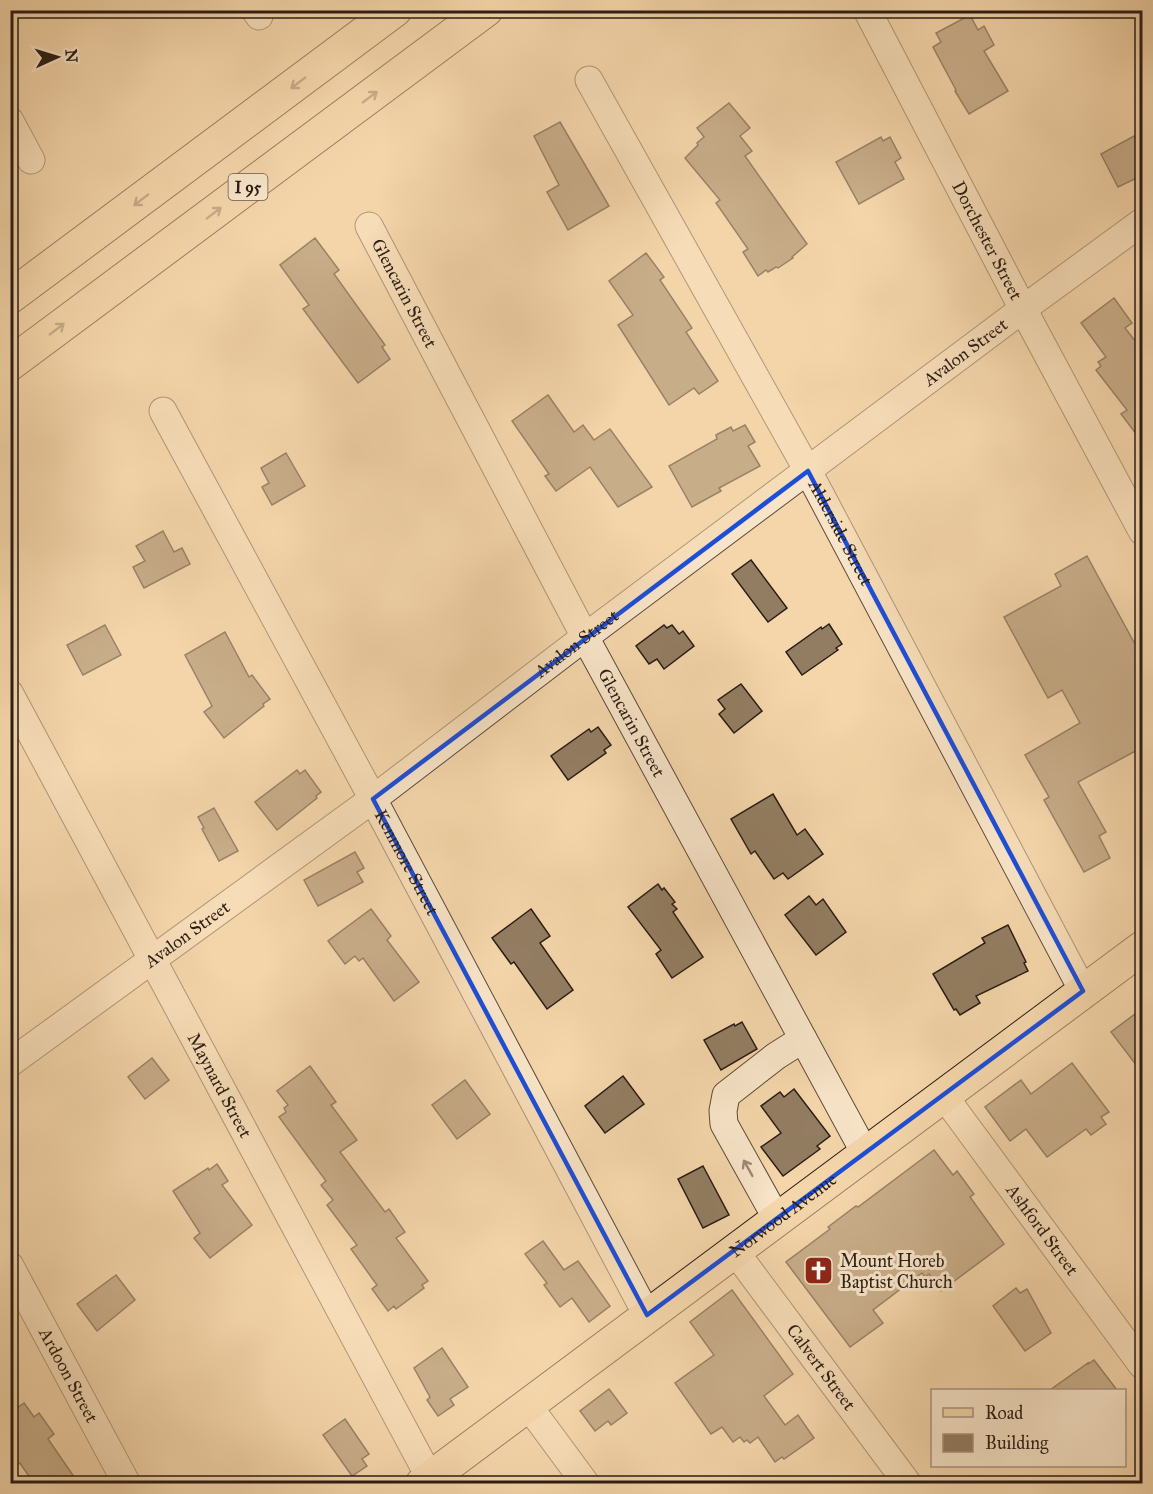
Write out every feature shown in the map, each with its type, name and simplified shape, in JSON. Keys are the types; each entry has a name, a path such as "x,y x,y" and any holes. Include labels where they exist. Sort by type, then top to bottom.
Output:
{"main road":[{"path":"10,297 395,10"},
{"name":"I 95","path":"10,364 486,10"},
{"name":"Norwood Avenue","path":"426,1480 1143,948"}],"street":[{"name":"Dorchester Street","path":"867,10 1023,309 1143,531"},
{"name":"Alderside Street","path":"589,80 808,471 1083,991"},
{"path":"10,121 31,160"},
{"name":"Avalon Street","path":"10,1063 373,799 585,637 1023,309 1143,222"},
{"name":"Glencarin Street","path":"369,226 585,637 865,1153"},
{"name":"Kenmore Street","path":"163,411 373,799 647,1315"},
{"name":"Maynard Street","path":"10,694 153,960 426,1480"},
{"path":"777,1219 724,1124 723,1111 726,1095 776,1056 803,1040"},
{"name":"Ashford Street","path":"944,1096 1143,1365"},
{"name":"Calvert Street","path":"734,1250 908,1484"},
{"name":"Ardoon Street","path":"10,1266 127,1484"},
{"path":"527,1404 586,1484"}],"highlighted area":[{"path":"808,471 1083,991 647,1315 373,799"}],"building":[{"path":"970,15 978,30 984,26 994,45 984,51 1008,91 969,114 933,47 941,42 936,33"},
{"path":"729,103 750,128 740,136 752,151 745,156 807,244 793,258 778,268 768,272 766,270 758,276 743,252 748,249 716,203 720,200 685,158 704,137 697,128"},
{"path":"560,122 609,206 568,230 547,192 559,185 534,136"},
{"path":"1134,136 1143,152 1143,175 1118,187 1101,154"},
{"path":"881,137 883,141 890,137 901,158 895,162 904,179 859,204 836,162"},
{"path":"315,238 339,270 334,274 385,345 382,347 390,359 358,383 303,309 309,305 280,265"},
{"path":"646,253 664,277 660,280 692,328 686,332 718,381 699,394 694,388 669,405 618,325 633,315 609,281"},
{"path":"1114,298 1132,323 1125,328 1143,351 1143,443 1121,414 1127,410 1096,370 1101,366 1098,362 1106,357 1081,323"},
{"path":"548,395 574,432 583,425 594,440 610,429 652,487 618,507 590,467 556,491 545,476 549,474 512,421"},
{"path":"745,425 755,442 748,446 760,466 719,488 721,491 692,507 669,466 717,439 716,435 731,427 733,431"},
{"path":"286,453 305,486 272,505 262,487 269,483 261,468"},
{"path":"163,531 174,552 182,548 190,564 144,588 133,567 145,561 136,546"},
{"path":"1087,556 1143,659 1143,747 1078,782 1106,832 1099,836 1110,858 1084,872 1044,800 1049,797 1025,755 1080,723 1062,690 1048,698 1004,617 1061,586 1055,574"},
{"path":"751,560 787,608 768,622 732,574"},
{"path":"829,624 842,644 836,648 838,650 802,675 786,652 821,627 822,629"},
{"path":"105,625 121,655 83,675 67,645"},
{"path":"664,625 667,628 672,625 679,634 683,631 694,646 664,669 657,659 649,664 636,646"},
{"path":"225,632 249,677 252,675 270,699 224,738 204,712 212,706 185,655"},
{"path":"741,684 762,711 734,733 719,714 725,709 718,700"},
{"path":"598,727 611,745 604,750 606,753 568,780 551,756 589,729 591,732"},
{"path":"297,770 300,774 305,770 321,792 316,796 317,798 277,830 255,802"},
{"path":"773,794 797,835 805,829 823,854 788,879 783,873 774,879 755,851 751,854 731,819"},
{"path":"214,808 238,851 219,861 198,817"},
{"path":"355,852 364,868 357,872 363,882 318,906 304,880"},
{"path":"658,884 675,902 672,904 677,909 673,912 703,957 672,978 656,954 661,950 628,907"},
{"path":"809,896 816,905 823,899 846,932 816,955 785,915"},
{"path":"371,909 391,936 387,940 419,982 394,1001 363,958 359,961 355,956 345,964 328,941"},
{"path":"531,909 550,936 540,943 573,990 547,1009 514,962 511,964 492,938"},
{"path":"1008,925 1028,971 976,996 980,1003 960,1015 956,1009 954,1010 933,974 985,943 982,938"},
{"path":"1143,1008 1143,1074 1111,1032"},
{"path":"742,1022 757,1049 721,1070 704,1040"},
{"path":"152,1058 169,1080 145,1099 128,1077"},
{"path":"1072,1063 1109,1112 1101,1117 1106,1124 1091,1135 1086,1129 1047,1157 1026,1129 1010,1141 985,1107 1021,1080 1031,1094"},
{"path":"310,1066 336,1102 331,1105 357,1140 340,1152 385,1212 389,1209 405,1232 396,1238 428,1281 422,1285 424,1288 396,1309 394,1306 388,1311 372,1289 377,1285 351,1249 357,1245 327,1205 333,1200 321,1185 326,1181 279,1117 286,1112 284,1108 288,1105 277,1091"},
{"path":"623,1076 644,1104 605,1133 585,1106"},
{"path":"465,1080 490,1114 457,1139 432,1105"},
{"path":"794,1089 830,1136 817,1146 820,1149 783,1176 761,1147 781,1133 761,1106 780,1092 784,1097"},
{"path":"934,1150 953,1175 957,1171 974,1194 970,1197 1004,1244 941,1291 929,1274 925,1277 922,1273 873,1310 883,1323 850,1347 786,1262 830,1229 828,1227"},
{"path":"217,1164 228,1181 222,1185 252,1225 210,1258 194,1238 200,1233 173,1191"},
{"path":"703,1166 729,1215 703,1228 678,1179"},
{"path":"543,1241 564,1270 578,1261 610,1306 589,1322 572,1298 560,1307 544,1285 547,1283 525,1254"},
{"path":"116,1275 135,1300 97,1331 77,1304"},
{"path":"1016,1288 1020,1293 1027,1289 1051,1333 1025,1351 993,1306"},
{"path":"732,1290 793,1374 764,1396 785,1425 798,1415 814,1438 784,1459 782,1457 775,1462 758,1437 750,1443 747,1440 744,1442 740,1437 733,1442 722,1427 711,1434 675,1383 714,1355 690,1322"},
{"path":"442,1348 468,1387 450,1399 454,1405 438,1416 427,1400 430,1397 414,1368"},
{"path":"1094,1360 1116,1389 1051,1389 1088,1363"},
{"path":"609,1389 627,1413 611,1425 608,1421 595,1431 580,1411"},
{"path":"24,1403 34,1417 39,1413 54,1434 48,1439 79,1484 34,1484 20,1463 10,1471 10,1413"},
{"path":"345,1419 369,1454 362,1459 367,1466 352,1476 323,1435"}],"place":[{"name":"Mount Horeb Baptist Church","path":"819,1271"}]}
